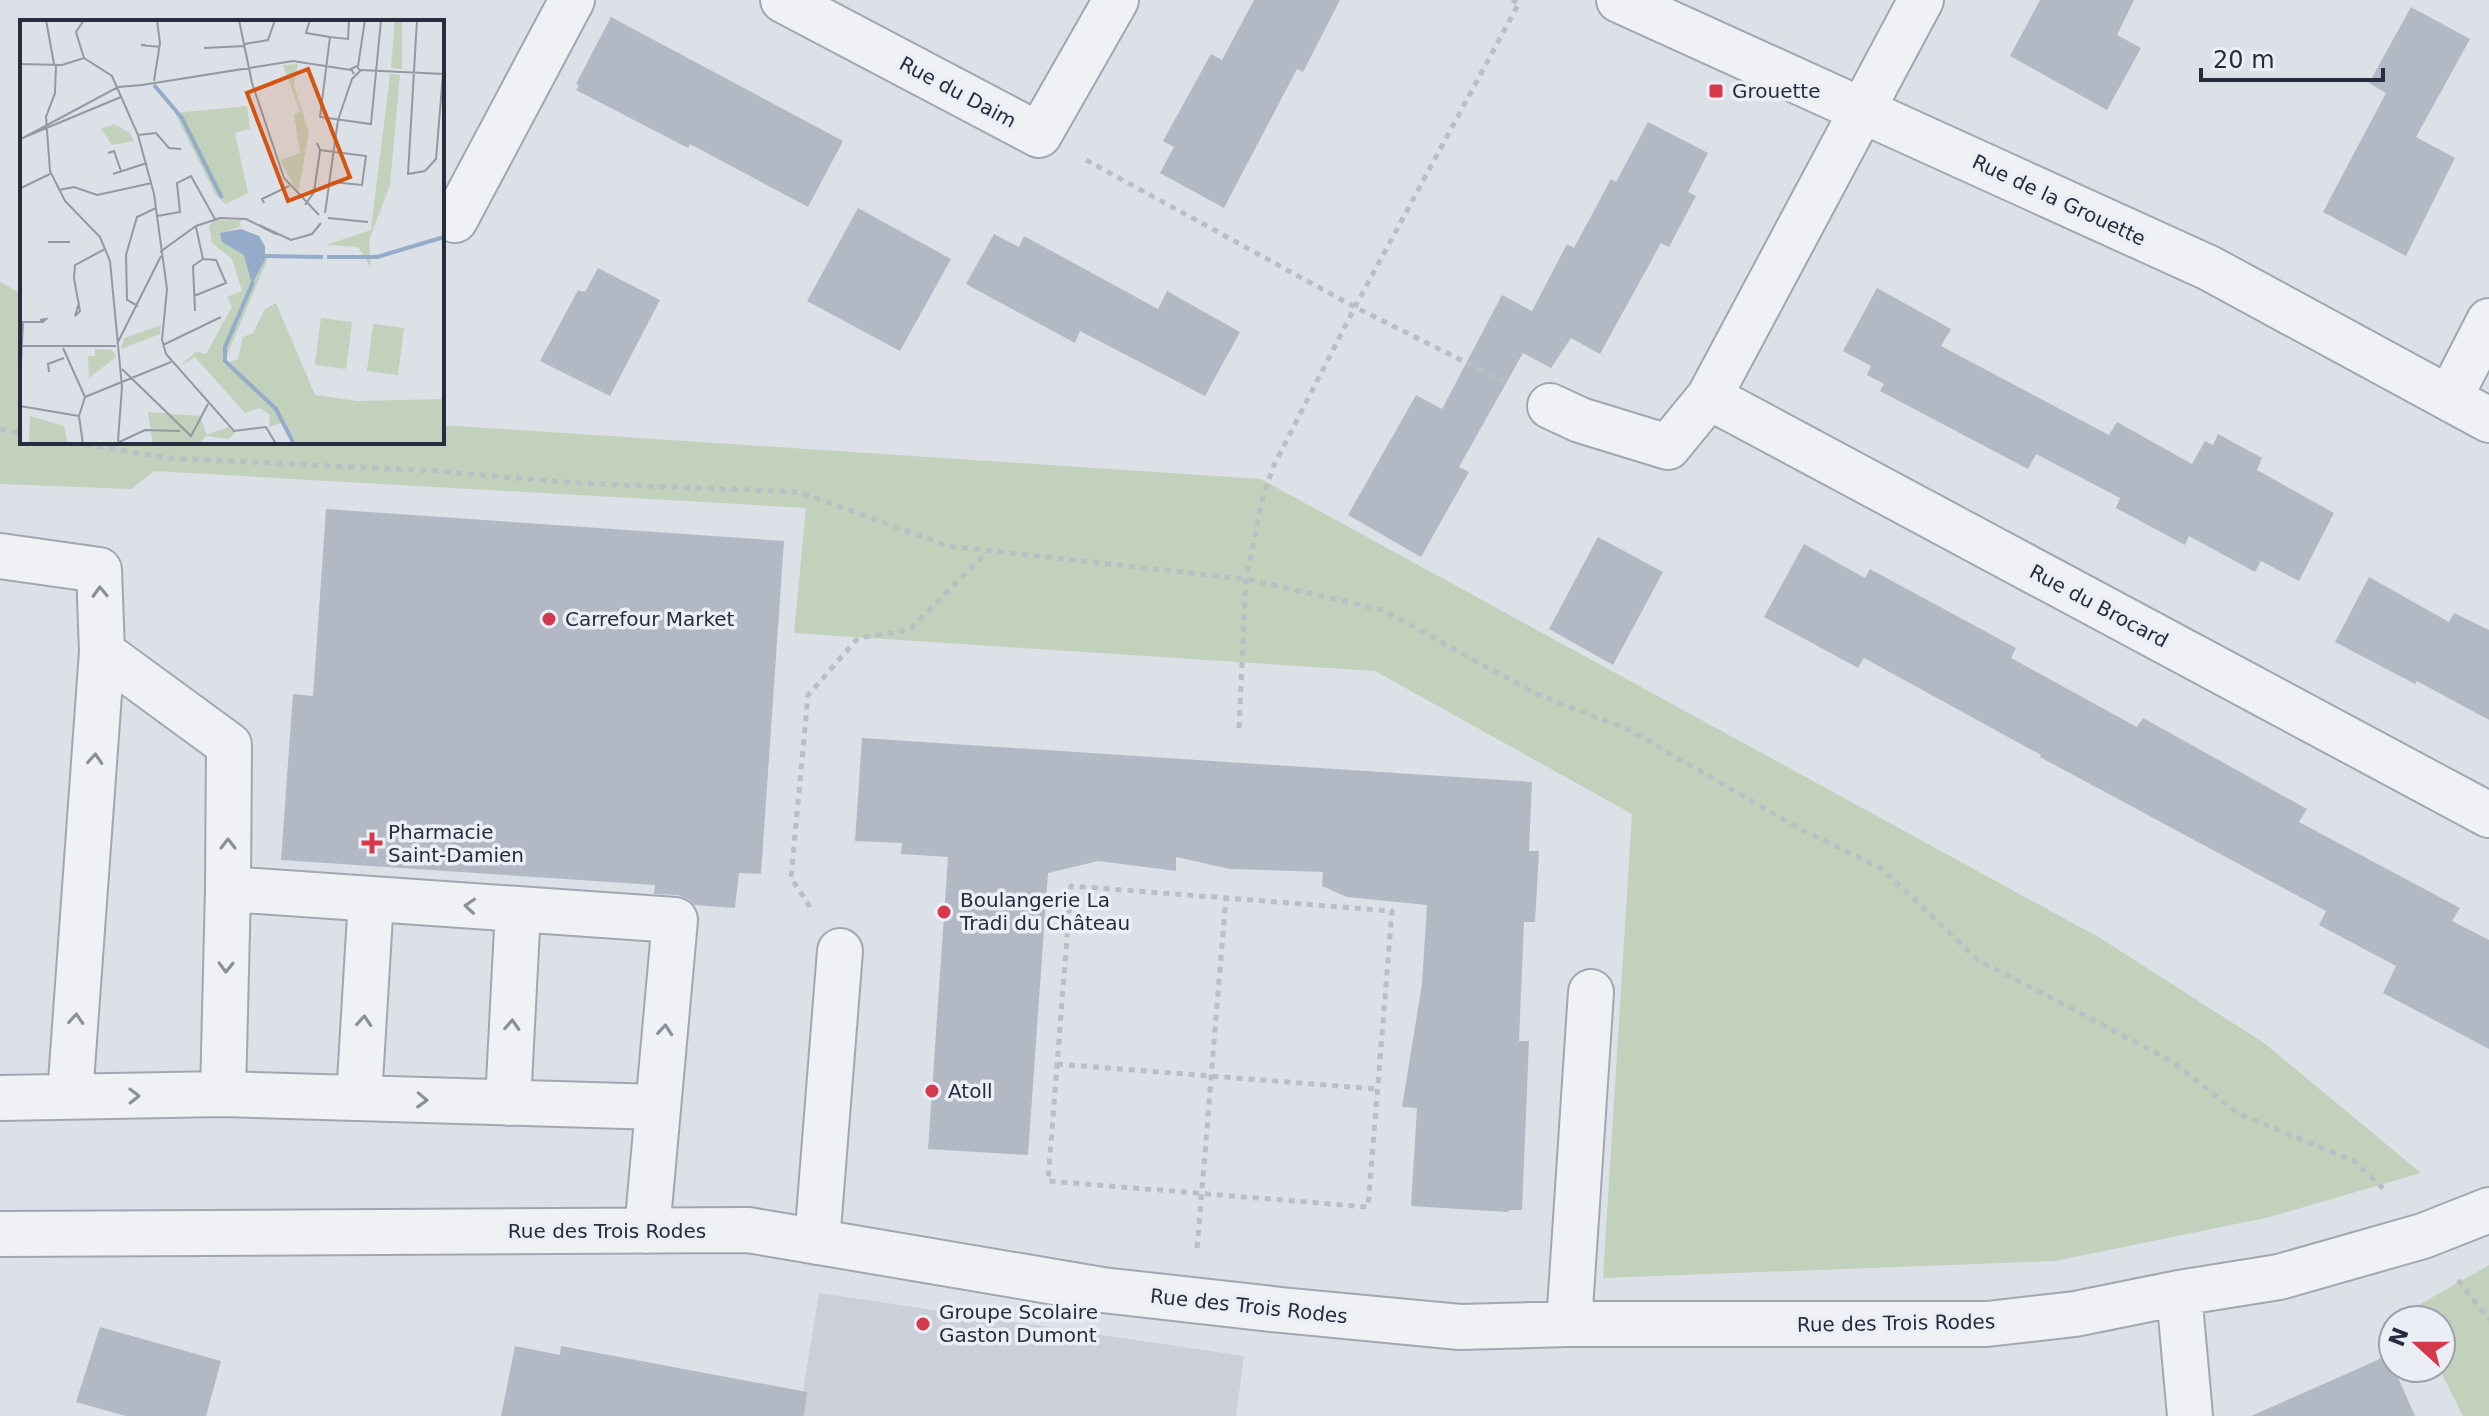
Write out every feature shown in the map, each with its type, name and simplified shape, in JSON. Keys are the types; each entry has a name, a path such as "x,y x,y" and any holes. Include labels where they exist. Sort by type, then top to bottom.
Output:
{"street":[{"path":"455,220 572,0"},
{"name":"Rue du Daim","path":"783,0 1039,135 1116,0"},
{"name":"Rue de la Grouette","path":"1619,0 2209,268 2489,420"},
{"path":"1565,413 1668,447 1709,397 1921,0"},
{"path":"2450,397 2489,321"},
{"name":"Rue du Brocard","path":"1709,397 2489,815"},
{"path":"0,556 99,570 102,652 70,1096"},
{"path":"102,652 229,745 223,1094"},
{"path":"228,889 675,920 647,1231"},
{"path":"359,1098 371,899"},
{"path":"508,1103 518,909"},
{"path":"817,1242 840,951"},
{"path":"1569,1324 1591,992"},
{"path":"0,1098 223,1094 658,1107"},
{"name":"Rue des Trois Rodes","path":"0,1234 748,1230 1102,1290 1460,1327 1987,1324 2075,1314 2279,1277 2423,1236 2489,1210"},
{"path":"2179,1293 2190,1416"}],"path":[{"path":"1239,728 1246,579 1264,492 1275,463 1355,307 1519,3 1512,0"},
{"path":"1039,135 1355,307 1565,413"},
{"path":"0,429 20,433"},
{"path":"86,444 166,458 437,471 574,483 799,492 948,546 1246,579 1383,610 1534,693 1629,730 1802,830 1882,869 1978,960 2170,1060 2239,1114 2354,1161 2389,1194"},
{"path":"840,951 791,878 808,695 858,638 909,630 988,550"},
{"path":"1071,886 1226,898 1392,911 1368,1207 1048,1181 1071,886"},
{"path":"1193,1301 1226,898"},
{"path":"1057,1064 1377,1089"},
{"path":"2451,1270 2489,1320"}],"shaded area":[{"name":"Groupe Scolaire Gaston Dumont","path":"819,1293 1244,1356 1236,1416 799,1416"}],"green space":[{"path":"0,282 20,293 20,444 444,444 444,425 1261,479 2100,938 2264,1043 2421,1173 2270,1217 2055,1261 1603,1278 1632,814 1375,671 794,633 806,508 154,471 131,489 0,484"},
{"path":"2489,1265 2489,1416 2463,1416 2447,1384 2457,1384 2457,1304 2421,1304"}],"building":[{"path":"1254,0 1340,0 1303,72 1297,69 1224,208 1160,173 1174,147 1163,141 1211,54 1222,60"},
{"path":"2040,0 2134,0 2117,35 2141,48 2107,110 2010,56"},
{"path":"2411,7 2470,39 2416,137 2455,158 2406,256 2323,212 2386,93 2369,83"},
{"path":"611,17 843,141 808,207 690,144 688,148 576,90 579,85 576,84"},
{"path":"1648,122 1708,153 1688,192 1696,196 1669,247 1661,243 1600,354 1571,338 1551,368 1523,353 1459,467 1469,472 1421,557 1348,515 1416,395 1442,409 1502,295 1532,311 1567,244 1574,248 1611,179 1616,182"},
{"path":"858,208 951,259 900,351 807,301"},
{"path":"994,234 1019,247 1024,236 1158,309 1167,291 1240,332 1205,396 1080,331 1075,343 966,284"},
{"path":"598,268 660,300 610,396 540,361 578,290 585,292"},
{"path":"1877,288 1951,329 1941,346 2109,435 2117,422 2192,464 2205,441 2213,445 2218,434 2262,458 2257,470 2334,513 2299,581 2261,561 2255,572 2189,536 2185,545 2116,508 2120,498 2036,454 2028,469 1880,391 1884,384 1867,375 1871,366 1843,351"},
{"name":"Carrefour Market","path":"326,509 784,541 761,874 739,873 735,908 694,905 678,895 654,894 655,885 281,860 293,694 313,696"},
{"path":"1598,537 1663,572 1613,665 1549,629"},
{"path":"1804,544 1865,578 1870,569 2016,648 2011,658 2137,727 2143,718 2307,809 2299,822 2460,908 2452,921 2489,940 2489,1049 2383,993 2396,966 2319,925 2326,911 1864,658 1858,668 1764,617"},
{"path":"2369,577 2449,622 2454,613 2489,630 2489,720 2335,642"},
{"path":"862,738 1532,782 1529,851 1539,851 1535,922 1524,922 1519,1041 1529,1041 1522,1210 1508,1212 1411,1206 1417,1108 1402,1107 1422,984 1427,905 1347,897 1322,886 1323,872 1230,869 1176,857 1176,871 1098,861 1048,873 1028,1155 928,1149 948,857 901,854 902,843 855,841"},
{"path":"100,1327 221,1361 206,1416 126,1416 76,1402"},
{"path":"515,1346 560,1355 561,1346 807,1392 804,1416 501,1416"},
{"path":"2377,1360 2377,1384 2401,1384 2415,1416 2251,1416"}],"place":[{"name":"Grouette","path":"1716,91"},
{"name":"Carrefour Market","path":"549,619"},
{"name":"Pharmacie Saint-Damien","path":"372,843"},
{"name":"Boulangerie La Tradi du Château","path":"944,912"},
{"name":"Atoll","path":"932,1091"},
{"name":"Groupe Scolaire Gaston Dumont","path":"923,1324"}]}
